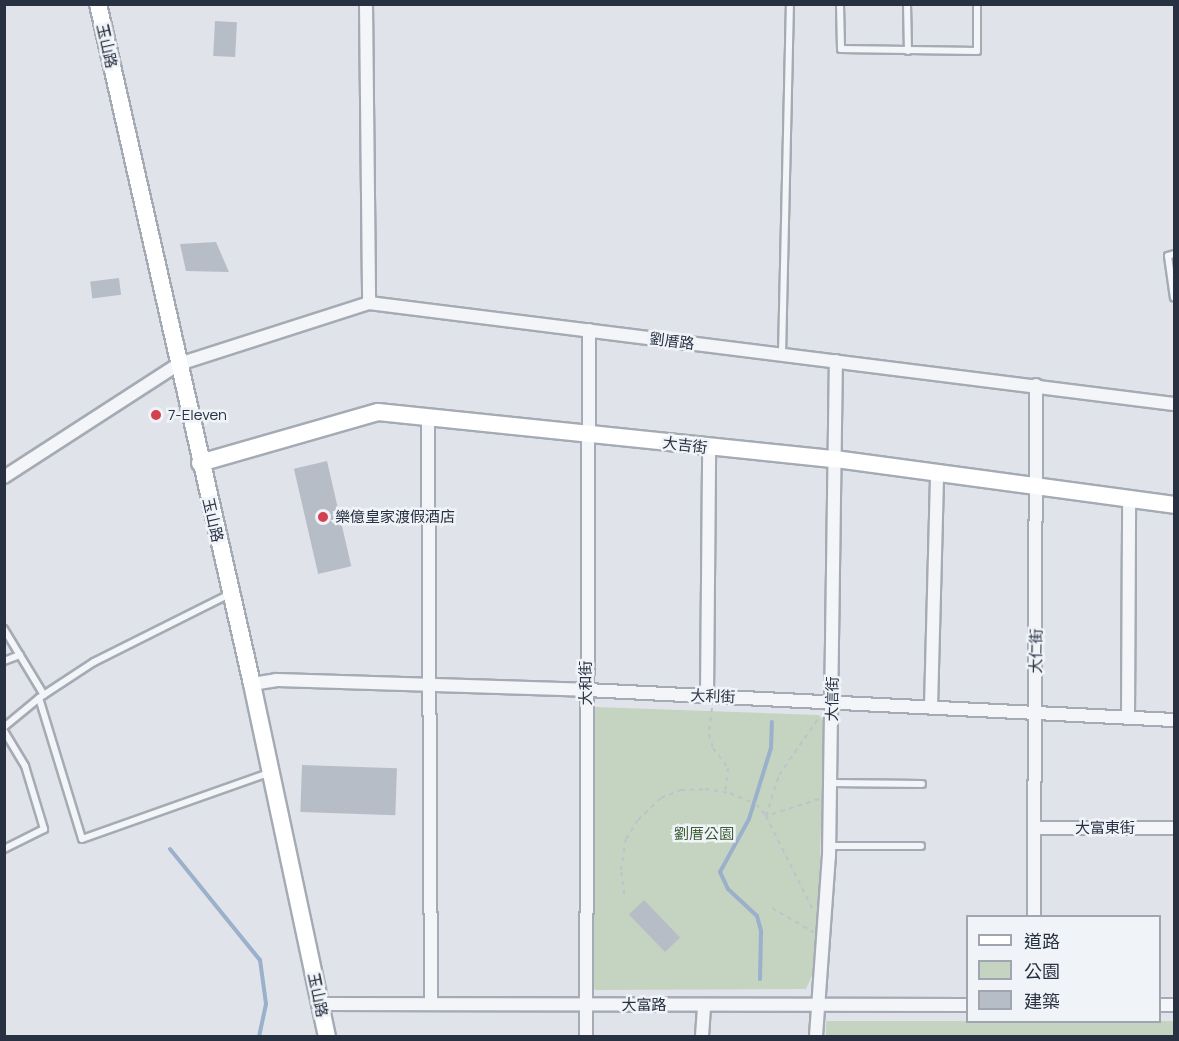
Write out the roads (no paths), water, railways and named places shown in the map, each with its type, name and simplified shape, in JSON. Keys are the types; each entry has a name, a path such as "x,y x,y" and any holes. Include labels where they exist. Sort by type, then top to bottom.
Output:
{"street":[{"name":"玉山路","path":"98,4 252,684 268,773 327,1036"},
{"path":"366,4 369,303"},
{"name":"劉厝路","path":"4,477 178,364 369,303 1174,404"},
{"name":"大和街","path":"586,1036 589,330"},
{"name":"大信街","path":"816,1036 831,783 836,361"},
{"name":"大仁街","path":"1034,915 1038,486 1036,385"},
{"name":"大吉街","path":"201,463 378,412 709,448 835,459 1174,505"},
{"path":"428,416 431,1004"},
{"path":"709,448 710,696"},
{"path":"931,707 937,472"},
{"path":"1128,717 1129,499"},
{"name":"大利街","path":"252,684 276,680 587,690 832,700 1036,714 1174,720"},
{"name":"大富東街","path":"1036,828 1174,828"},
{"name":"大富路","path":"320,1005 966,1005"},
{"path":"702,1036 704,1005"}],"lane":[{"path":"782,354 790,4"},
{"path":"840,4 841,49 908,51 977,51 977,4"},
{"path":"908,4 908,51"},
{"path":"1174,254 1168,256 1174,298"},
{"path":"4,849 44,829 25,766 4,729 42,696 94,662 230,594"},
{"path":"4,629 42,696 82,839 268,773"},
{"path":"4,662 20,655"},
{"path":"831,783 922,784"},
{"path":"829,846 921,846"}],"waterway":[{"path":"760,979 761,931 757,916 728,889 720,872 749,819 771,748 772,722"},
{"path":"170,849 260,960 266,1004 259,1036"}],"place":[{"name":"7-Eleven","path":"156,415"},
{"name":"樂億皇家渡假酒店","path":"323,517"}],"park label":[{"name":"劉厝公園","path":"704,834"}]}
